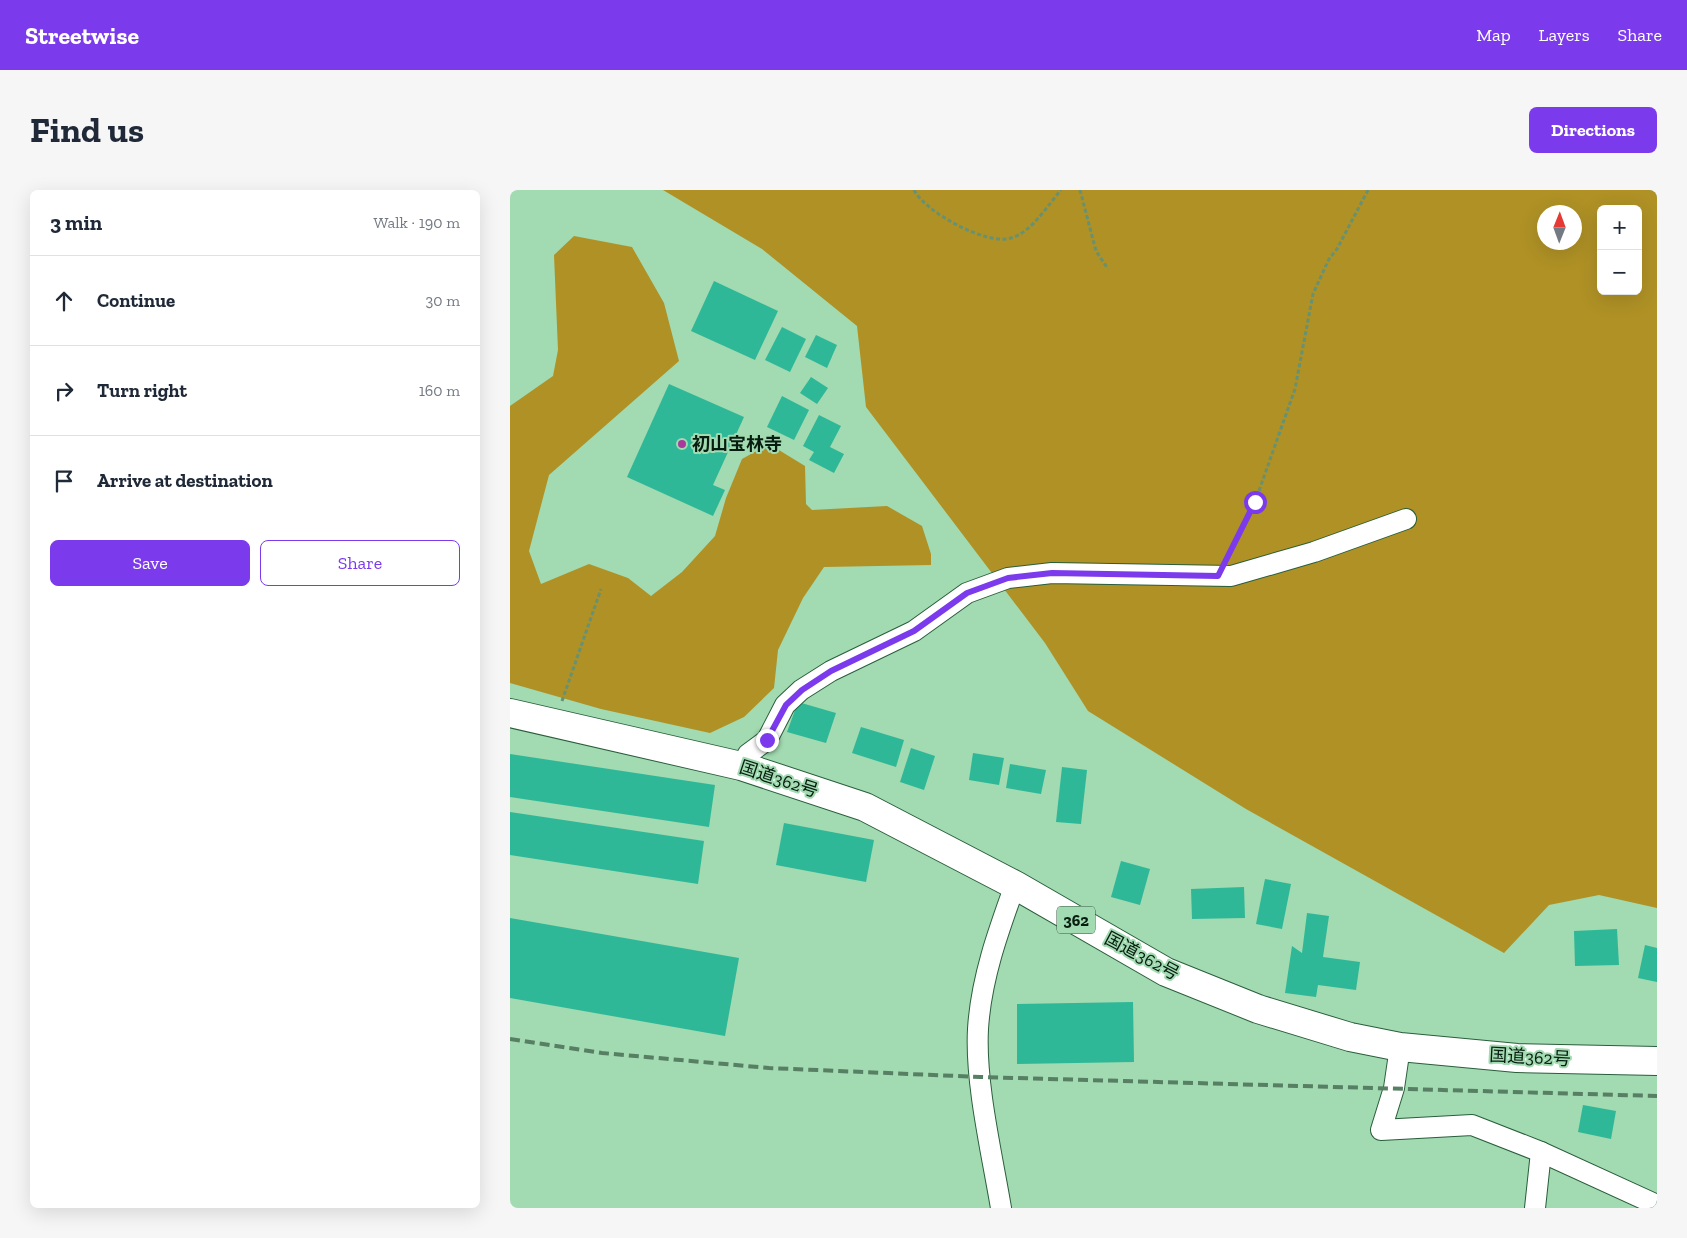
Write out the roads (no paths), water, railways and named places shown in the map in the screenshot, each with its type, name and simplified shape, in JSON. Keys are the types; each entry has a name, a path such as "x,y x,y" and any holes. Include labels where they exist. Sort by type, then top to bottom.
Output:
{"highway":[{"name":"国道362号","path":"510,713 741,766 865,807 1015,885 1166,972 1258,1009 1350,1037 1400,1047 1517,1058 1657,1061"}],"street":[{"path":"741,766 748,754 767,740 786,705 802,690 831,671 914,631 967,593 1008,578 1052,573 1231,576 1314,552 1406,519"},
{"path":"1001,1208 980,1077 978,1030 988,963 1015,885"},
{"path":"1400,1047 1394,1088 1381,1130 1472,1125 1542,1152 1657,1205"},
{"path":"1535,1208 1542,1152"}],"railway":[{"path":"510,1039 602,1053 769,1068 980,1077 1657,1096"}],"place":[{"name":"初山宝林寺","path":"682,444"}]}
